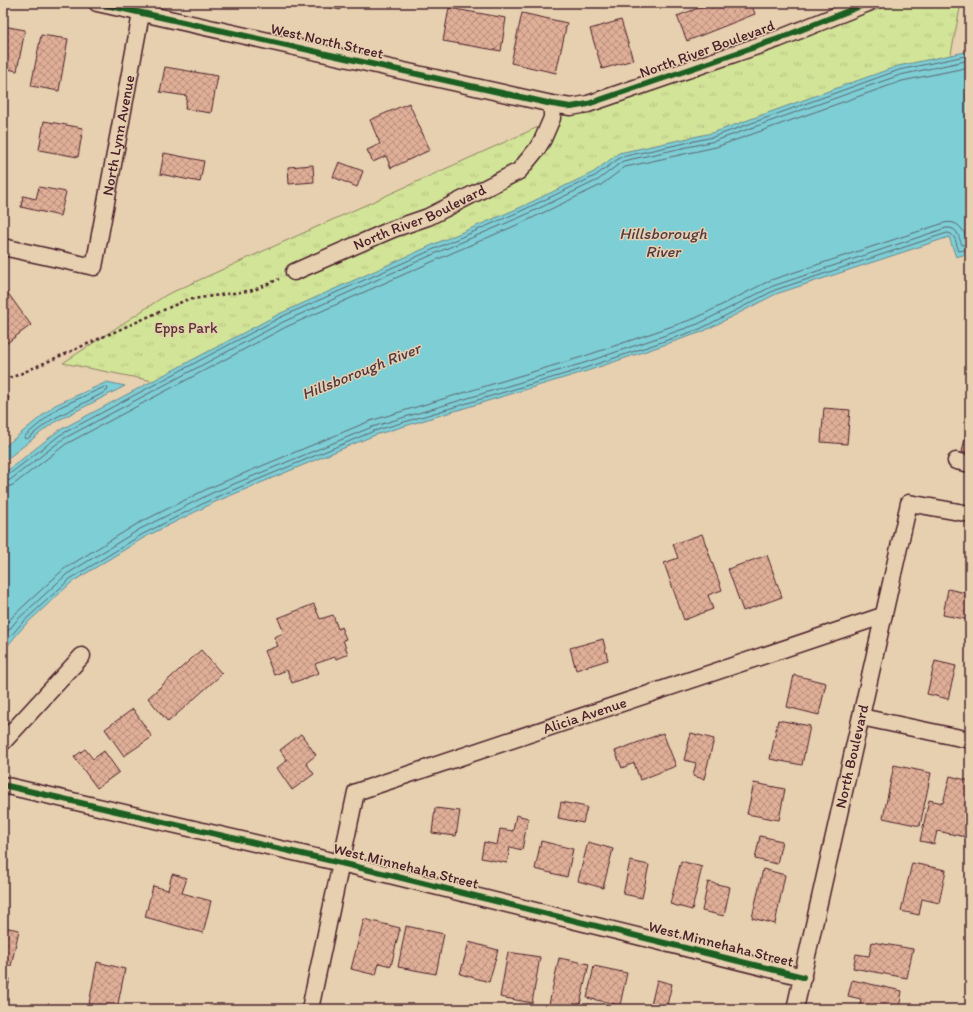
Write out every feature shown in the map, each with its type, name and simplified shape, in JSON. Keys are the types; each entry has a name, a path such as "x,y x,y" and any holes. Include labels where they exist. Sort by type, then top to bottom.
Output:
{"street":[{"name":"West North Street","path":"97,3 142,8 552,104"},
{"name":"North River Boulevard","path":"294,272 393,229 428,217 519,171 543,139 552,118 552,104 570,107 588,104 778,39 868,3"},
{"name":"North Lynn Avenue","path":"3,247 94,267 142,8"},
{"name":"North Boulevard","path":"795,1009 861,717 882,616 909,503 970,514"},
{"name":"Alicia Avenue","path":"341,864 356,792 882,616"},
{"path":"3,742 82,656"},
{"path":"861,717 970,740"},
{"name":"West Minnehaha Street","path":"3,785 341,864 803,977"},
{"path":"310,1009 341,864"}],"path":[{"path":"3,378 13,377 186,300 254,290 294,272"}],"green space":[{"name":"Epps Park","path":"897,3 961,3 949,64 163,383 63,363 166,295 567,114"}],"water":[{"name":"Hillsborough River","path":"970,51 970,253 956,257 949,237 776,294 702,332 587,371 375,435 215,502 145,537 72,582 24,626 3,651 3,474 58,431 279,314 439,242 519,208 594,172 619,153 712,133 898,66"},
{"path":"107,382 125,386 53,423 3,462 3,448 55,405"}],"building":[{"path":"342,3 340,10 316,4"},
{"path":"712,3 751,3 755,14 687,41 677,16"},
{"path":"449,8 506,18 501,51 443,41"},
{"path":"522,13 567,23 556,73 511,63"},
{"path":"621,20 633,60 602,69 590,29"},
{"path":"3,26 25,30 17,71 3,68"},
{"path":"41,35 68,39 59,91 31,86"},
{"path":"165,67 218,76 211,113 185,109 187,96 160,92"},
{"path":"409,103 430,150 391,168 386,156 373,162 367,150 380,144 370,120"},
{"path":"44,121 83,128 78,157 39,150"},
{"path":"164,153 204,161 200,182 160,174"},
{"path":"339,162 363,171 357,187 333,177"},
{"path":"313,165 314,182 289,184 288,167"},
{"path":"39,187 66,192 60,216 21,207 23,196 36,199"},
{"path":"7,292 31,325 3,346 3,295"},
{"path":"3,395 9,397 3,426"},
{"path":"824,408 850,410 847,444 821,442"},
{"path":"970,416 970,454 962,452"},
{"path":"702,534 722,590 708,595 713,609 684,620 664,563 678,558 673,544"},
{"path":"767,555 782,597 743,611 728,569"},
{"path":"948,589 970,594 970,620 943,615"},
{"path":"314,604 320,619 333,615 338,629 341,627 346,639 343,640 348,654 336,659 335,657 315,664 319,673 292,683 287,670 274,675 264,651 278,646 274,637 284,633 278,618"},
{"path":"603,639 608,660 576,670 570,648"},
{"path":"201,650 222,674 168,722 148,698"},
{"path":"935,661 956,666 948,699 927,694"},
{"path":"794,675 826,683 819,715 787,707"},
{"path":"133,709 152,737 124,756 105,729"},
{"path":"778,720 810,726 802,765 770,759"},
{"path":"663,733 676,766 640,780 634,763 622,768 615,751"},
{"path":"691,733 714,739 704,779 693,776 696,763 684,760"},
{"path":"301,734 316,755 306,763 314,774 292,790 277,768 287,760 280,750"},
{"path":"85,749 93,759 104,751 119,772 97,788 74,757"},
{"path":"894,765 931,773 920,826 883,818"},
{"path":"950,776 970,781 970,820 966,837 937,831 934,844 920,841 929,800 943,803"},
{"path":"754,783 785,789 779,820 747,814"},
{"path":"561,802 587,807 583,823 558,818"},
{"path":"435,808 460,811 456,836 432,833"},
{"path":"516,815 528,818 522,850 510,847 507,863 481,858 484,842 497,845 500,829 513,831"},
{"path":"760,836 782,841 777,864 755,859"},
{"path":"541,841 573,849 567,877 535,869"},
{"path":"588,842 613,849 603,888 578,881"},
{"path":"630,861 649,865 642,898 623,894"},
{"path":"681,861 702,867 692,910 670,904"},
{"path":"912,863 946,870 939,903 922,899 919,915 901,911"},
{"path":"763,869 785,875 775,924 752,918"},
{"path":"172,874 187,878 182,893 211,901 203,933 145,917 153,886 168,890"},
{"path":"708,882 730,887 724,916 702,911"},
{"path":"364,919 400,928 391,966 379,963 376,975 351,969"},
{"path":"406,926 444,934 436,974 398,967"},
{"path":"3,927 19,930 11,966 3,965"},
{"path":"469,942 498,950 489,982 460,974"},
{"path":"872,942 913,949 907,978 853,968 856,954 869,956"},
{"path":"508,952 540,957 532,1003 500,997"},
{"path":"559,958 589,964 579,1009 548,1009"},
{"path":"97,962 125,969 117,1009 88,1009"},
{"path":"594,966 627,973 620,1005 587,998"},
{"path":"3,977 10,979 3,1009"},
{"path":"657,980 672,984 666,1009 650,1009"},
{"path":"852,980 902,991 899,1009 859,1009 861,999 848,996"},
{"path":"588,1004 607,1009 587,1009"}],"cycle path":[{"path":"97,3 571,107 588,104 778,39 868,3"},
{"path":"3,785 341,863 803,977"}]}
